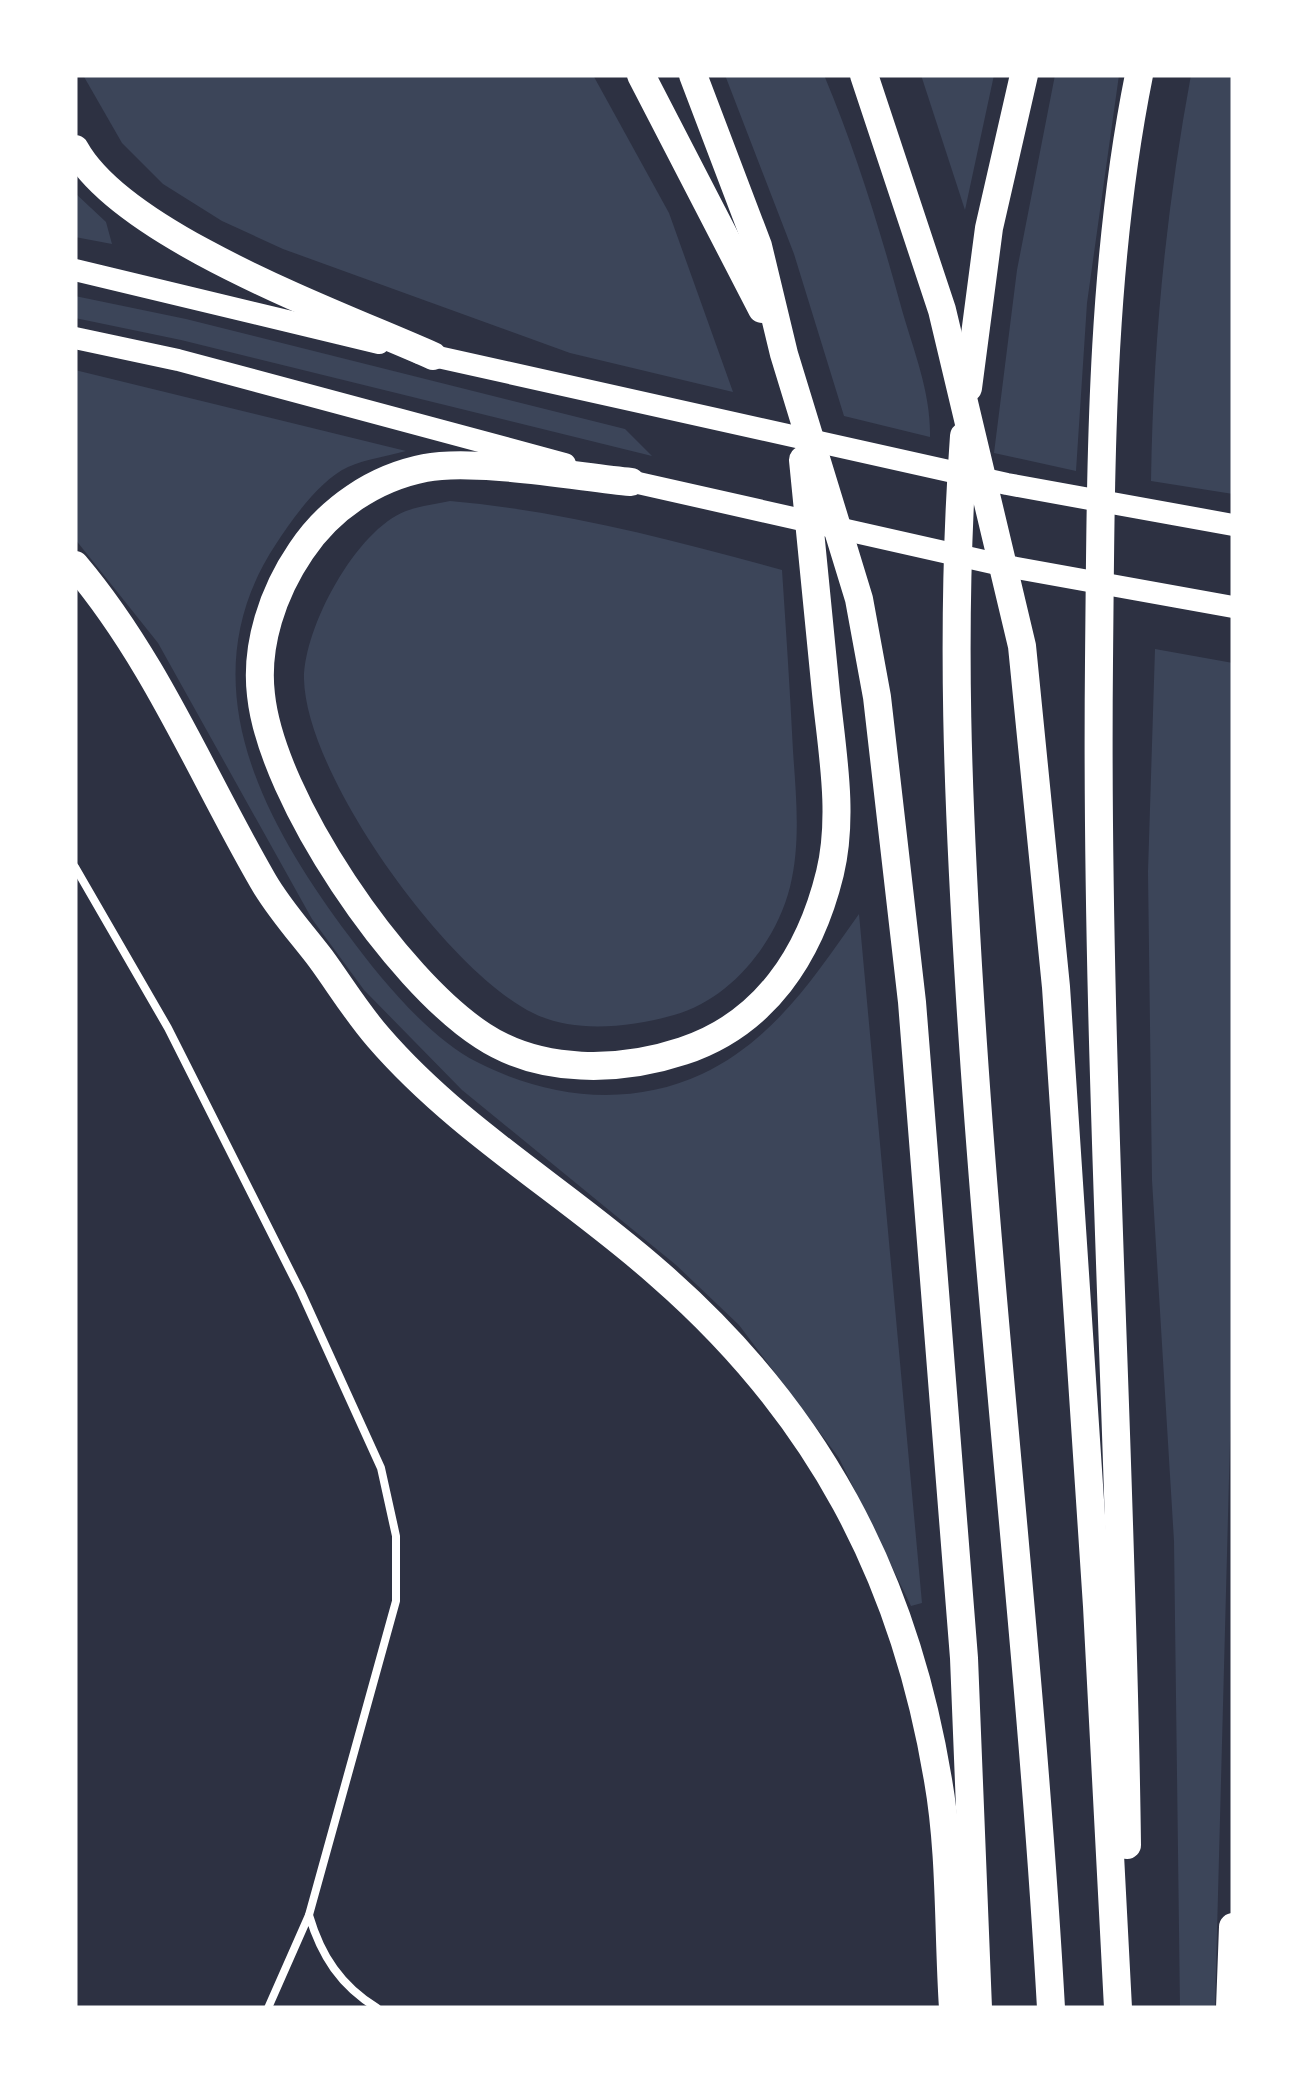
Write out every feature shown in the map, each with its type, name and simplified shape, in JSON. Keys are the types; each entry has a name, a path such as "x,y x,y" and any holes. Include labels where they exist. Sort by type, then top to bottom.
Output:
{"highway":[{"path":"642,75 784,354"},
{"path":"693,75 758,246 784,354 858,599 893,815 912,1002 964,1658 978,2008"},
{"path":"864,75 942,310 1022,646 1057,1006 1097,1606 1118,2008"},
{"path":"1130,2008 1124,1618 1097,857 1098,468 1115,224 1139,75"},
{"path":"1023,76 989,228 966,405 954,574 954,708 981,1177 1024,1614 1051,2008"},
{"path":"75,149 83,164 134,210 181,242 433,356"},
{"path":"631,482 458,467 428,467 386,479 346,502 308,540 282,579 263,640 260,695 275,752 299,808 364,914 424,983 484,1037 541,1060 596,1068 658,1059 716,1040 756,1011 792,970 814,922 831,869 836,795 798,399"},
{"path":"75,565 122,624 160,684 265,884 377,1036 437,1097 660,1274 721,1333 790,1413 837,1481 880,1569 924,1713 939,1783 953,2008"},
{"path":"1230,2008 1233,1928"}],"main road":[{"path":"75,270 654,409 1007,484 1233,525"},
{"path":"75,338 178,360 631,482 1006,566 1233,607"}],"lane":[{"path":"75,867 168,1028 301,1292 381,1468 396,1536 396,1600 309,1915 268,2008"},
{"path":"309,1915 328,1960 348,1991 377,2008"}],"shaded area":[{"path":"83,75 593,75 669,213 733,392 570,353 283,249 222,221 163,184 122,143"},
{"path":"725,75 824,75 867,191 916,357 928,404 930,437 844,416 794,254"},
{"path":"921,75 994,75 965,210"},
{"path":"1055,75 1119,75 1087,303 1076,471 994,453 1017,270"},
{"path":"1191,75 1233,75 1233,494 1151,481 1162,277"},
{"path":"75,193 106,222 112,244 75,237"},
{"path":"75,296 186,319 625,429 652,456 181,340 75,318"},
{"path":"75,370 406,451 362,462 338,473 308,501 276,544 250,595 237,646 237,697 246,748 288,845 317,891 390,988 459,1051 504,1074 560,1091 617,1095 674,1085 728,1060 772,1025 809,983 859,914 922,1603 911,1606 839,1458 739,1325 676,1265 462,1090 364,990 312,919 158,643 75,539"},
{"path":"450,501 576,519 782,570 796,802 793,870 774,929 748,966 714,997 674,1015 640,1023 584,1026 533,1013 499,991 461,957 387,867 355,816 329,766 311,719 304,679 313,633 336,583 369,538 406,511"},
{"path":"1155,649 1233,663 1233,1327 1215,2008 1180,2008 1174,1541 1152,1180 1148,872"}]}
